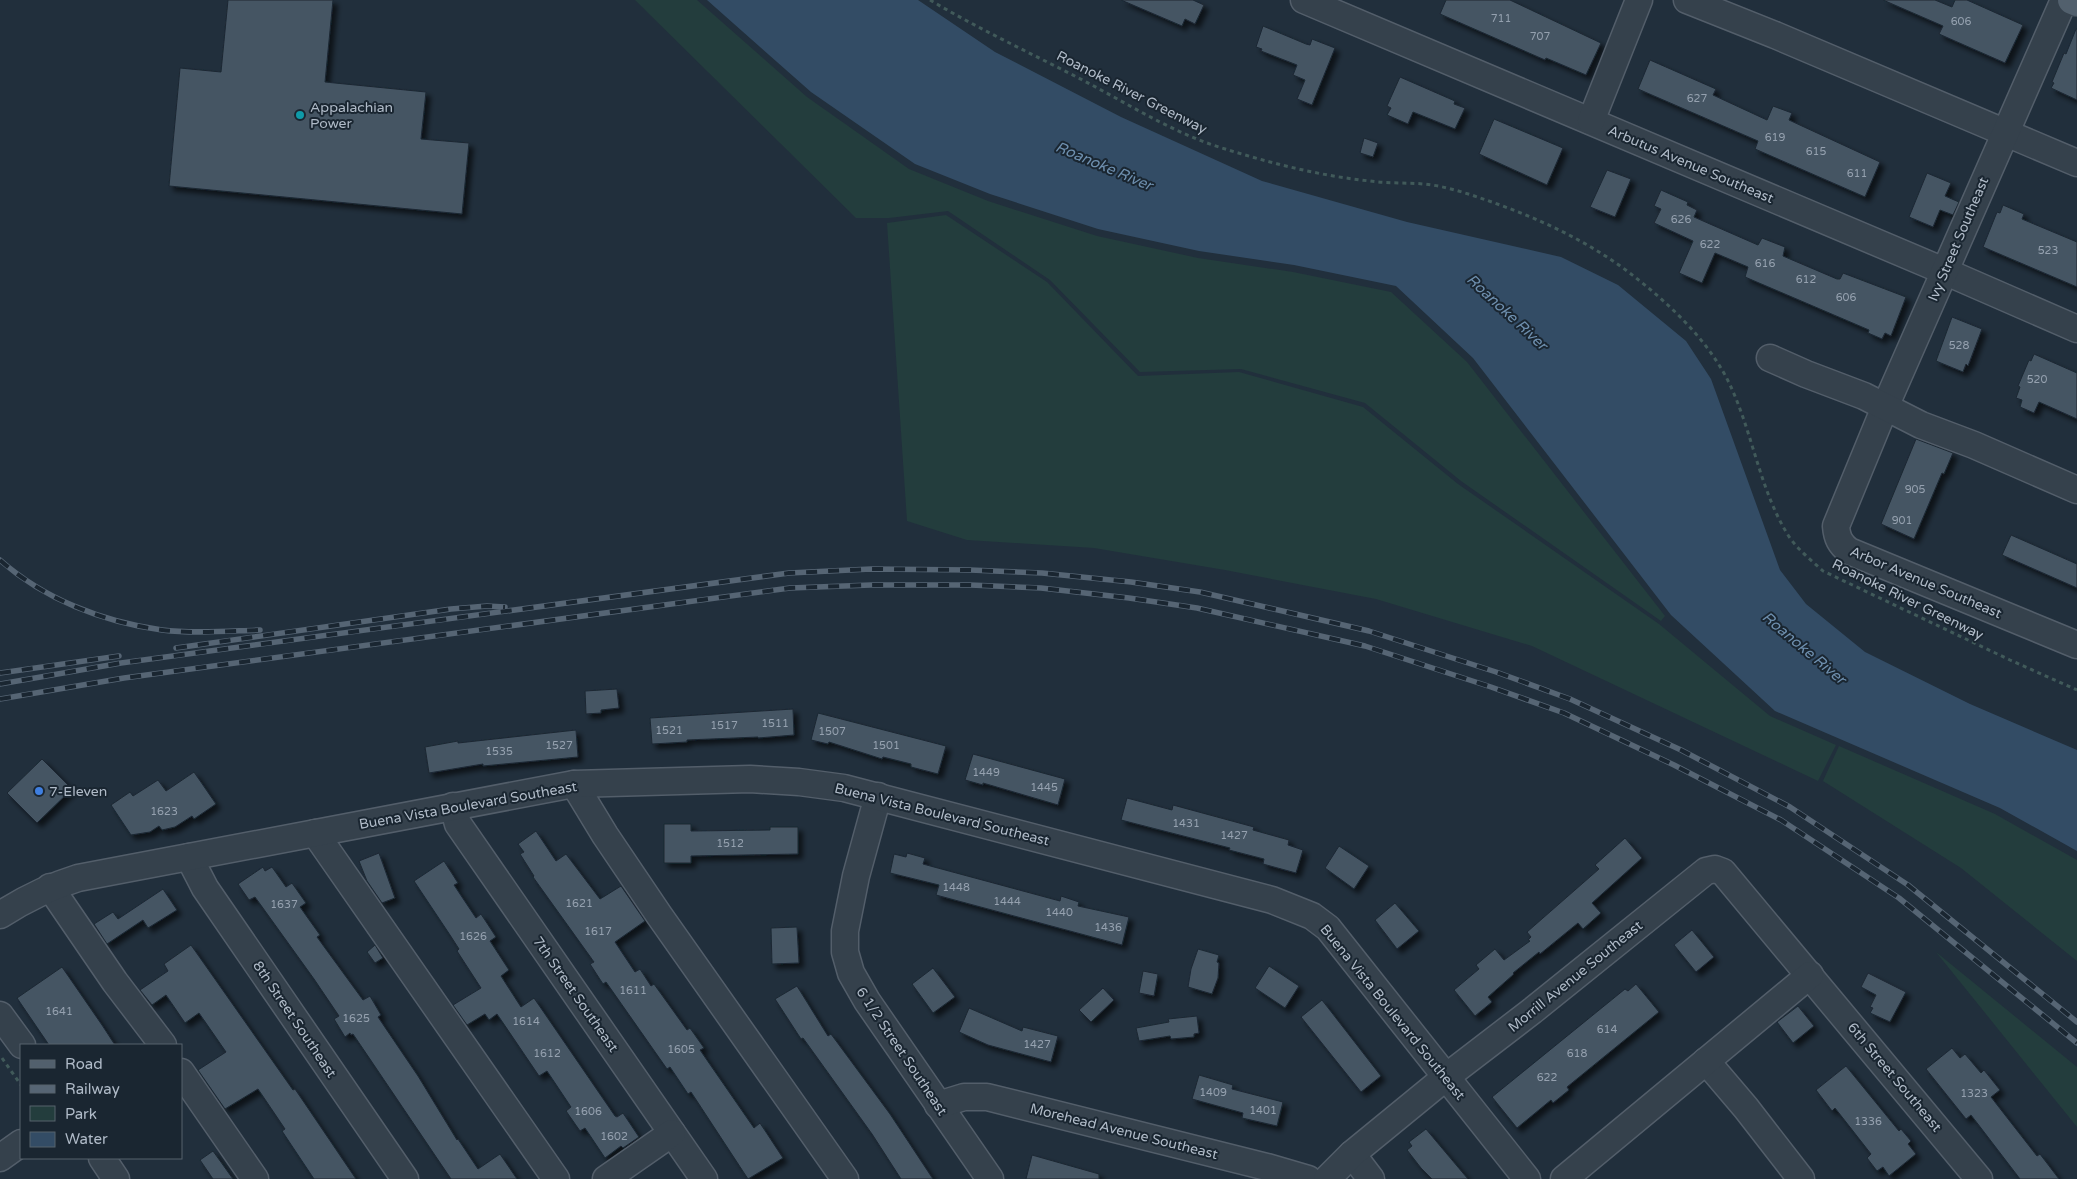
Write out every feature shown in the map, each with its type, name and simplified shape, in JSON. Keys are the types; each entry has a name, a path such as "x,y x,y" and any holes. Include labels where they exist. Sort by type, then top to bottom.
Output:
{"main road":[{"path":"2072,0 2077,2"}],"street":[{"name":"Arbutus Avenue Southeast","path":"1304,0 2077,329"},
{"path":"1591,121 1639,0"},
{"path":"1687,0 1775,35 2077,163"},
{"name":"Ivy Street Southeast","path":"1854,478 2004,132 2064,0"},
{"path":"1770,358 1864,396 1920,425 2077,490"},
{"name":"Arbor Avenue Southeast","path":"1854,478 1836,526 1837,537 1842,546 1849,551 2077,645"},
{"name":"Buena Vista Boulevard Southeast","path":"0,915 24,899 50,887 78,878 574,784 750,779 799,782 844,788 1272,900 1312,916 1334,935 1527,1179"},
{"path":"574,784 659,914 845,1179"},
{"name":"6 1/2 Street Southeast","path":"878,796 856,876 845,931 845,952 851,973 867,1001 990,1179"},
{"name":"7th Street Southeast","path":"453,806 458,824 704,1179"},
{"path":"315,833 556,1179"},
{"name":"8th Street Southeast","path":"189,857 205,888 405,1179"},
{"name":"Morrill Avenue Southeast","path":"1327,1179 1352,1154 1446,1077 1532,1011 1706,871 1715,869 1723,872 1810,976"},
{"path":"50,887 115,982 162,1044"},
{"path":"1564,1179 1810,976"},
{"name":"6th Street Southeast","path":"1810,976 1979,1179"},
{"path":"0,1015 21,1044"},
{"path":"1706,1061 1746,1108 1801,1179"},
{"path":"182,1073 255,1179"},
{"name":"Morehead Avenue Southeast","path":"938,1104 964,1097 986,1096 1257,1164 1308,1179"},
{"path":"606,1179 672,1133"},
{"path":"0,1158 20,1144"},
{"path":"1352,1154 1371,1179"},
{"path":"103,1159 116,1179"}],"path":[{"name":"Roanoke River Greenway","path":"930,0 1003,40 1176,129 1218,147 1280,165 1322,174 1372,182 1432,185 1461,192 1542,221 1606,255 1633,275 1675,312 1703,343 1718,364 1732,388 1768,492 1788,534 1800,550 1823,572 2077,690"},
{"path":"0,1056 20,1084"}],"green space":[{"path":"635,0 697,0 807,97 909,169 988,201 1097,236 1198,258 1293,272 1391,292 1467,362 1665,616 1661,621 1461,481 1365,403 1241,369 1140,372 1050,280 948,211 889,218 856,218"},
{"path":"946,215 1047,282 1138,376 1239,372 1363,407 1458,484 1659,624 1770,716 1836,745 1818,781 1532,646 1376,599 1225,570 1094,548 967,540 907,521 887,223"},
{"path":"1839,746 1995,814 2077,860 2077,961 1961,868 1823,781"},
{"path":"1936,952 2077,1067 2077,1127"}],"water":[{"name":"Roanoke River","path":"707,0 918,0 995,52 1121,117 1262,181 1407,222 1561,257 1618,285 1686,341 1711,379 1780,570 1806,604 1865,652 1970,704 2077,750 2077,851 2000,808 1775,711 1671,615 1473,358 1396,286 1294,265 1199,251 1098,229 990,194 915,164 811,92"}],"building":[{"name":"Appalachian Power","path":"228,0 333,0 325,82 426,92 421,139 469,143 462,214 169,186 180,68 221,72"},
{"path":"1121,0 1193,0 1204,5 1195,24 1185,19 1182,26"},
{"path":"1446,0 1510,0 1601,43 1586,75 1546,58 1545,60 1440,14"},
{"path":"1883,0 1935,0 1952,7 1955,0 1967,0 2023,25 2005,63 1939,34 1943,26"},
{"path":"1263,26 1306,44 1310,45 1312,39 1335,48 1312,105 1297,99 1305,80 1293,75 1297,65 1261,51 1262,49 1256,47"},
{"path":"2076,29 2077,100 2051,88 2064,53 2066,54"},
{"path":"1650,60 1716,89 1713,95 1767,120 1773,106 1792,113 1789,120 1880,162 1865,197 1755,149 1758,141 1638,89"},
{"path":"1400,77 1455,101 1454,104 1465,108 1455,129 1413,112 1408,124 1387,115 1391,108 1387,106"},
{"path":"1494,119 1563,148 1547,185 1479,154"},
{"path":"1364,138 1378,143 1373,157 1360,153"},
{"path":"1607,170 1631,179 1615,217 1590,207"},
{"path":"1927,173 1951,183 1945,196 1959,202 1953,215 1940,210 1933,227 1909,217"},
{"path":"1661,190 1688,202 1687,205 1697,210 1694,217 1758,245 1762,238 1785,247 1783,256 1837,279 1840,279 1843,273 1906,297 1891,336 1885,333 1882,339 1868,333 1869,330 1745,277 1748,267 1715,253 1702,283 1679,273 1693,241 1654,223 1661,209 1654,206"},
{"path":"2003,205 2024,214 2022,219 2077,242 2077,287 1983,247 1997,212 2000,213"},
{"path":"1952,317 1982,329 1968,366 1966,364 1963,372 1936,361"},
{"path":"2034,354 2077,373 2077,419 2039,402 2034,413 2020,407 2022,400 2016,398 2020,387 2018,386 2029,360 2031,361"},
{"path":"1916,439 1953,453 1944,474 1942,473 1914,539 1881,524"},
{"path":"2011,535 2077,564 2077,588 2002,555"},
{"path":"617,689 619,708 601,710 601,713 586,714 585,691"},
{"path":"793,709 794,735 687,740 687,742 652,744 650,718"},
{"path":"818,713 946,746 938,774 911,767 911,764 883,757 882,759 829,742 828,744 811,740"},
{"path":"576,730 578,757 483,766 483,764 429,773 425,747 458,741 458,743"},
{"path":"973,754 1065,779 1058,805 983,783 983,785 965,780"},
{"name":"7-Eleven","path":"42,759 72,789 37,823 7,793"},
{"path":"194,772 216,804 194,819 192,816 175,827 162,830 159,826 150,832 131,835 111,805 130,792 133,796 158,780 166,791"},
{"path":"1127,798 1172,810 1173,805 1254,827 1253,830 1289,840 1288,845 1303,850 1296,873 1263,864 1264,859 1229,850 1230,848 1121,820"},
{"path":"664,824 691,824 691,831 770,830 770,827 798,827 798,854 691,856 691,863 664,863"},
{"path":"536,831 556,861 566,854 600,899 621,886 645,921 615,942 635,972 640,969 651,986 654,984 687,1030 690,1028 704,1048 700,1050 754,1128 760,1123 783,1158 748,1179 691,1092 688,1094 670,1067 667,1069 606,982 603,984 590,964 594,962 533,877 520,854 524,852 518,844"},
{"path":"1625,838 1642,858 1592,903 1601,913 1583,929 1578,923 1513,973 1488,997 1492,1002 1475,1016 1454,990 1479,969 1476,965 1495,949 1504,960 1530,941 1528,940 1531,937 1527,932 1599,869 1595,865"},
{"path":"1339,846 1369,866 1354,889 1325,868"},
{"path":"379,853 395,898 382,903 367,881 359,861"},
{"path":"907,853 925,858 923,864 1060,901 1061,896 1079,902 1078,906 1129,917 1122,945 936,895 939,885 890,873 894,854 906,857"},
{"path":"444,861 458,883 454,885 476,918 481,914 496,937 490,941 509,970 501,976 521,1007 534,998 615,1116 617,1117 623,1113 639,1137 623,1148 621,1146 605,1158 585,1128 580,1131 566,1111 571,1107 547,1071 539,1076 497,1014 489,1020 485,1014 467,1025 453,1005 481,988 457,951 459,949 414,881"},
{"path":"263,867 265,871 272,867 286,887 292,883 306,903 300,907 320,935 317,937 363,1000 370,996 381,1015 378,1017 418,1076 457,1140 478,1169 500,1154 517,1179 451,1179 353,1034 351,1035 350,1033 345,1037 334,1019 339,1016 255,897 249,900 238,884"},
{"path":"163,889 177,910 148,928 143,920 107,944 94,924 113,912 118,919"},
{"path":"1395,903 1419,931 1397,949 1375,920"},
{"path":"797,927 799,963 772,964 771,928"},
{"path":"1692,930 1714,957 1696,972 1674,945"},
{"path":"191,945 293,1090 295,1089 356,1179 314,1179 282,1131 285,1129 258,1089 225,1109 198,1070 226,1052 199,1013 185,1023 166,995 152,1005 140,990 168,971 164,964"},
{"path":"375,945 383,958 375,963 367,952"},
{"path":"1198,949 1219,955 1217,962 1219,963 1218,978 1212,994 1188,987 1191,969"},
{"path":"1269,966 1299,986 1285,1008 1255,988"},
{"path":"62,967 114,1044 48,1044 17,998"},
{"path":"933,968 955,997 933,1013 912,984"},
{"path":"1143,971 1158,974 1154,996 1139,993"},
{"path":"1868,973 1906,992 1890,1022 1870,1013 1873,1008 1870,1007 1876,995 1861,987"},
{"path":"1636,984 1659,1012 1567,1087 1569,1090 1553,1103 1551,1100 1517,1128 1492,1097 1625,989 1628,991"},
{"path":"797,986 828,1036 831,1034 890,1114 933,1179 901,1179 872,1134 803,1038 801,1039 775,999"},
{"path":"1103,988 1114,1000 1091,1022 1079,1010"},
{"path":"1322,1000 1381,1076 1361,1092 1301,1017"},
{"path":"1798,1006 1814,1026 1793,1043 1777,1022"},
{"path":"969,1008 1022,1031 1023,1027 1058,1036 1051,1062 988,1045 959,1032"},
{"path":"1197,1016 1199,1033 1194,1034 1194,1037 1171,1039 1170,1036 1139,1041 1136,1028 1169,1022 1168,1019"},
{"path":"1952,1048 1960,1058 1965,1054 1981,1073 1984,1070 2000,1090 1991,1097 2037,1156 2040,1154 2059,1179 2020,1179 1971,1115 1966,1119 1926,1069"},
{"path":"1846,1066 1899,1131 1901,1129 1911,1141 1908,1144 1916,1154 1889,1176 1883,1167 1877,1171 1867,1158 1871,1154 1835,1108 1832,1111 1816,1090"},
{"path":"1199,1075 1233,1085 1232,1089 1283,1102 1277,1126 1242,1118 1243,1113 1192,1099"},
{"path":"1426,1129 1468,1179 1432,1179 1421,1168 1407,1150 1412,1146 1409,1142"},
{"path":"213,1151 233,1179 213,1179 200,1160"},
{"path":"1032,1155 1099,1174 1099,1179 1026,1179"}],"railway":[{"path":"0,560 17,574 55,597 75,607 118,621 162,630 186,632 260,630"},
{"path":"0,684 121,663 789,573 871,569 1042,573 1131,582 1200,592 1369,631 1496,672 1570,699 1681,750 1790,807 1908,885 2077,1022"},
{"path":"0,699 124,678 790,588 871,585 970,585 1041,588 1197,608 1365,646 1491,687 1564,713 1674,765 1781,820 1899,898 2077,1043"},
{"path":"176,648 451,609 487,606 505,607"},
{"path":"0,673 119,656"}],"place":[{"name":"Appalachian Power","path":"300,115"},
{"name":"7-Eleven","path":"39,791"}]}
